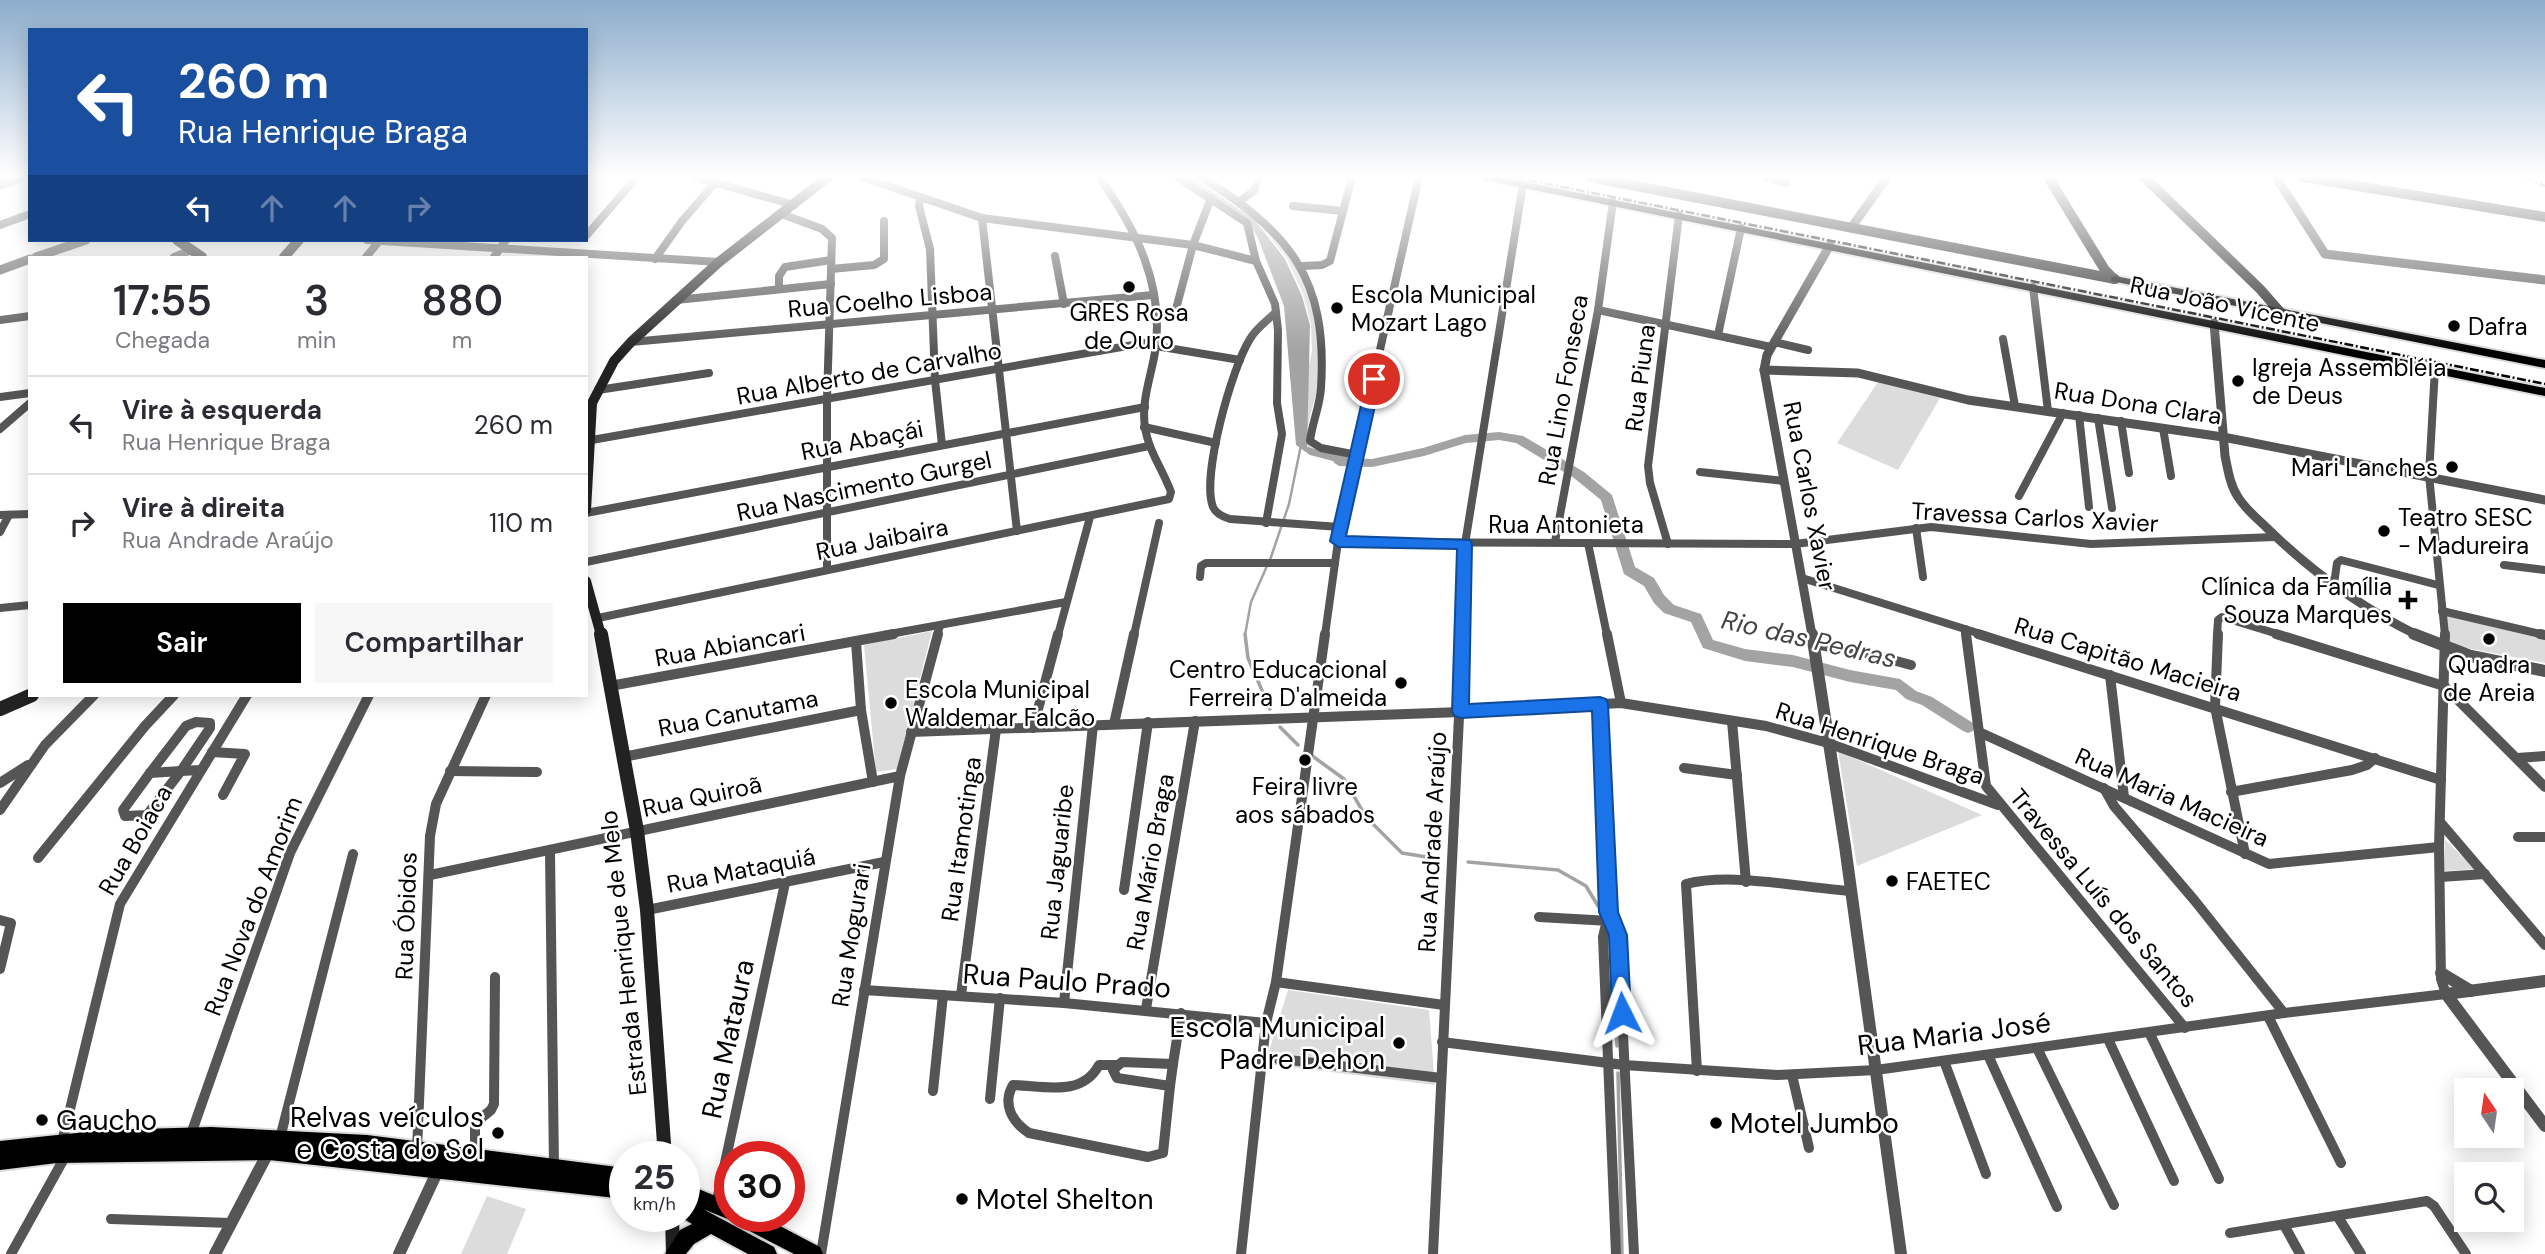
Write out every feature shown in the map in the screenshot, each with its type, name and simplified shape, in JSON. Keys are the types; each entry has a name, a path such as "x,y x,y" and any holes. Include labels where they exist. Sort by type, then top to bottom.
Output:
{"main road":[{"path":"588,441 589,402 614,361 676,300 754,236"},
{"name":"Rua João Vicente","path":"1780,236 2435,368 2545,393"},
{"path":"1893,236 2100,273 2115,279 2281,313 2545,363"},
{"path":"2080,236 2100,273"},
{"path":"2205,236 2281,313"},
{"path":"285,256 297,242"},
{"path":"185,244 201,256"},
{"name":"Estrada Henrique de Melo","path":"588,589 610,686 637,831 647,910 664,1141"},
{"path":"0,709 28,697"},
{"path":"0,1161 64,1148 190,1138 475,1156 609,1175"},
{"path":"0,1150 275,1144 439,1168 609,1188"},
{"path":"674,1254 687,1237 714,1217"},
{"path":"673,1232 674,1254"},
{"path":"741,1232 767,1254"},
{"path":"771,1232 813,1254"}],"street":[{"path":"655,259 671,236"},
{"path":"827,569 827,399 833,245 830,236"},
{"path":"779,288 779,276 785,267 866,266 881,261 885,256 885,236"},
{"path":"927,236 930,249 935,380 942,445"},
{"path":"984,236 1017,531"},
{"path":"1113,236 1193,245 1256,261"},
{"path":"1137,236 1148,263 1156,343 1145,407 1144,427 1149,446"},
{"path":"1176,309 1196,236"},
{"path":"1250,236 1256,261 1271,290 1278,330 1277,402 1282,442 1269,523"},
{"path":"1278,236 1303,266 1317,300 1322,326 1320,403 1310,441 1321,448 1356,459"},
{"path":"1303,266 1329,262 1336,236"},
{"path":"1241,1254 1266,1023 1276,982 1340,527 1406,236"},
{"name":"Rua Andrade Araújo","path":"1433,1254 1461,712 1465,544 1515,236"},
{"name":"Rua Lino Fonseca","path":"1555,542 1598,310 1608,236"},
{"name":"Rua Piuna","path":"1668,544 1648,475 1677,236"},
{"path":"1718,335 1739,236"},
{"path":"2313,236 2325,254 2545,280"},
{"path":"39,256 80,242"},
{"path":"367,256 378,242"},
{"path":"406,242 569,255 719,262"},
{"path":"495,256 504,242"},
{"path":"1764,370 1773,345 1830,245"},
{"path":"569,255 577,247"},
{"path":"1055,256 1064,304"},
{"path":"0,270 28,260"},
{"path":"676,300 831,284"},
{"path":"2033,287 2048,411"},
{"name":"Rua Coelho Lisboa","path":"631,342 1153,295"},
{"path":"2,319 28,310"},
{"path":"1598,310 1808,351"},
{"path":"1276,312 1251,337 1240,360 1216,443 1209,490 1214,510 1224,517 1269,523 1340,527"},
{"path":"2,319 28,316"},
{"path":"2214,323 2223,437 2235,493 2275,537 2334,584 2385,617 2446,648 2545,671"},
{"path":"2003,339 2015,406"},
{"name":"Rua Alberto de Carvalho","path":"588,441 1156,343 1240,360"},
{"path":"2435,368 2429,475 2446,648 2439,847 2441,973 2446,994 2459,1015 2545,1126"},
{"name":"Rua Dona Clara","path":"1764,370 1858,373 1968,400 2223,437 2429,475 2545,500"},
{"name":"Rua Carlos Xavier","path":"1764,370 1818,670 1901,1254"},
{"path":"597,390 709,373"},
{"path":"0,397 28,393"},
{"path":"0,429 28,405"},
{"name":"Rua Abaçái","path":"588,511 1145,407"},
{"path":"2019,496 2063,413"},
{"path":"2079,415 2089,507"},
{"path":"2098,418 2112,508"},
{"path":"2121,421 2129,473"},
{"path":"1144,427 1216,443"},
{"path":"2163,428 2171,476"},
{"name":"Rua Nascimento Gurgel","path":"588,562 1149,446"},
{"name":"Rua Jaibaira","path":"594,613 1164,501 1171,496 1149,446"},
{"path":"1700,472 1784,481"},
{"path":"0,532 5,515 28,514"},
{"path":"1032,728 1090,517"},
{"path":"1114,724 1158,523"},
{"path":"1916,528 1923,577"},
{"name":"Travessa Carlos Xavier","path":"1795,544 1916,528 1947,528 2091,544 2275,537"},
{"name":"Rua Antonieta","path":"1338,541 1465,544 1795,544"},
{"path":"1588,542 1621,703"},
{"path":"2334,584 2337,563 2341,560 2438,585"},
{"path":"1200,578 1201,566 1206,562 1335,564"},
{"path":"2504,565 2545,570"},
{"name":"Rua Capitão Macieira","path":"1802,578 2441,780"},
{"name":"Rua Abiancari","path":"610,686 1066,602"},
{"path":"0,608 28,605"},
{"path":"2442,611 2545,635"},
{"path":"2245,854 2215,707 2218,620 2222,617 2444,686 2545,787"},
{"name":"Rua Mogurari","path":"821,1254 900,776 940,626"},
{"name":"Travessa Luís dos Santos","path":"1965,629 1983,778 1998,804 2185,1028"},
{"path":"856,642 861,710 873,782"},
{"path":"1813,644 1863,652 1911,665"},
{"path":"2110,675 2123,797"},
{"path":"0,810 31,764 92,697"},
{"path":"38,858 145,726 172,697"},
{"name":"Rua Boiaca","path":"11,1254 64,1148 120,904 246,697"},
{"name":"Rua Nova do Amorim","path":"190,1138 290,853 368,697"},
{"name":"Rua Óbidos","path":"417,1151 432,820 450,771 485,697"},
{"name":"Rua Henrique Braga","path":"911,732 1461,712 1621,703 1766,726 1828,743 1998,804"},
{"path":"1600,704 1609,918 1603,937 1616,1254"},
{"name":"Rua Canutama","path":"623,757 861,710"},
{"name":"Rua Mário Braga","path":"1146,1009 1195,721"},
{"path":"1732,721 1746,882"},
{"path":"196,722 210,723 210,728 148,814 137,818 125,816 122,810 150,773 186,726 196,722"},
{"path":"1124,890 1147,722"},
{"name":"Rua Jaguaribe","path":"1064,1003 1093,725"},
{"name":"Rua Itamotinga","path":"961,995 996,729"},
{"name":"Rua Maria Macieira","path":"1979,732 2260,862 2277,864 2439,847"},
{"path":"212,752 245,754 223,795"},
{"path":"2517,758 2545,756"},
{"path":"2231,792 2360,768 2375,758"},
{"path":"0,783 31,764"},
{"path":"1684,768 1737,775"},
{"path":"150,773 201,770"},
{"path":"450,771 537,772"},
{"name":"Rua Quiroã","path":"430,875 550,852 900,776"},
{"path":"2104,788 2113,806 2195,901 2284,1013"},
{"path":"2440,822 2545,945"},
{"path":"2518,837 2545,837"},
{"path":"550,852 554,1167"},
{"path":"215,1254 275,1144 353,854"},
{"name":"Rua Mataquiá","path":"647,910 884,862"},
{"path":"2440,877 2485,874"},
{"path":"1698,1071 1686,888 1689,881 1746,882 1851,891"},
{"name":"Rua Mataura","path":"733,1141 785,883"},
{"path":"1539,917 1609,918"},
{"path":"1609,918 1618,935 1634,1254"},
{"path":"0,920 11,923 0,969"},
{"path":"2441,973 2471,991"},
{"path":"475,1156 475,1123 491,1110 494,1104 495,977"},
{"name":"Rua Maria José","path":"1442,1042 1609,1064 1792,1075 1876,1070 2150,1034 2284,1013 2545,981"},
{"path":"1276,982 1444,1005"},
{"name":"Rua Paulo Prado","path":"864,990 1146,1009 1266,1023"},
{"path":"933,1091 943,995"},
{"path":"990,1099 1000,998"},
{"path":"1173,1064 1122,1062 1116,1065 1099,1065 1092,1078 1076,1087 1013,1085 1007,1103 1014,1121 1029,1133 1156,1157 1163,1153 1181,1013"},
{"path":"2268,1016 2340,1163"},
{"path":"2150,1034 2219,1179"},
{"path":"2108,1039 2174,1181"},
{"path":"2036,1048 2114,1205"},
{"path":"1988,1055 2057,1207"},
{"path":"1263,1057 1441,1078"},
{"path":"1944,1061 1986,1174"},
{"path":"1116,1065 1113,1070 1117,1078 1170,1086"},
{"path":"1792,1075 1809,1148"},
{"path":"399,1254 439,1168"},
{"path":"2230,1233 2427,1201 2466,1254"},
{"path":"2338,1217 2361,1254"},
{"path":"111,1219 231,1223"},
{"path":"2284,1225 2300,1254"}],"shaded area":[{"path":"1256,236 1267,236 1285,259 1302,296 1310,325 1307,447 1350,458 1348,465 1310,455 1296,445 1284,306"},
{"path":"1269,236 1277,236 1300,266 1315,310 1320,362 1317,391 1309,420 1310,441 1313,448 1350,457 1349,461 1333,459 1302,445 1300,409 1312,351 1311,324 1303,294 1287,259"},
{"path":"1878,382 1940,398 1898,470 1837,443"},
{"path":"2445,614 2545,637 2545,663 2451,645"},
{"path":"932,631 897,769 876,772 864,645"},
{"path":"1838,751 1982,815 1857,866"},
{"path":"2445,840 2476,869 2444,871"},
{"path":"1288,990 1429,1010 1435,1085 1265,1064"},
{"path":"487,1196 526,1209 507,1254 461,1254"}],"waterway":[{"name":"Rio das Pedras","path":"1339,462 1372,463 1424,452 1465,439 1499,436 1519,439 1579,475 1607,498 1629,570 1649,582 1669,609 1696,618 1708,644 1745,655 1793,661 1850,676 1900,685 1911,695 1927,701 1968,727"},
{"path":"1270,560 1289,504 1301,445"},
{"path":"1245,635 1251,602 1267,566"},
{"path":"1245,635 1248,658 1270,709"},
{"path":"1280,727 1298,745"},
{"path":"1311,755 1344,779 1366,817 1402,853 1433,858"},
{"path":"1468,862 1558,870 1586,886 1598,906"},
{"path":"1609,930 1617,1046"},
{"path":"1618,1073 1622,1254"}],"railway":[{"path":"1805,236 2545,384"}],"place":[{"name":"GRES Rosa de Ouro","path":"1129,287"},
{"name":"Escola Municipal Mozart Lago","path":"1337,308"},
{"name":"Dafra","path":"2454,326"},
{"name":"Igreja Assembléia de Deus","path":"2238,381"},
{"name":"Mari Lanches","path":"2452,467"},
{"name":"Teatro SESC - Madureira","path":"2384,531"},
{"name":"Clínica da Família Souza Marques","path":"2408,600"},
{"name":"Quadra de Areia","path":"2489,639"},
{"name":"Centro Educacional Ferreira D'almeida","path":"1401,683"},
{"name":"Escola Municipal Waldemar Falcão","path":"891,703"},
{"name":"Feira livre aos sábados","path":"1305,760"},
{"name":"FAETEC","path":"1892,881"},
{"name":"Escola Municipal Padre Dehon","path":"1399,1043"},
{"name":"Gaucho","path":"42,1120"},
{"name":"Motel Jumbo","path":"1716,1123"},
{"name":"Relvas veículos e Costa do Sol","path":"498,1133"},
{"name":"Motel Shelton","path":"962,1199"}],"route":[{"path":"1374,379 1338,541 1465,544 1461,712 1600,704 1609,912 1618,935 1622,1013"}]}
